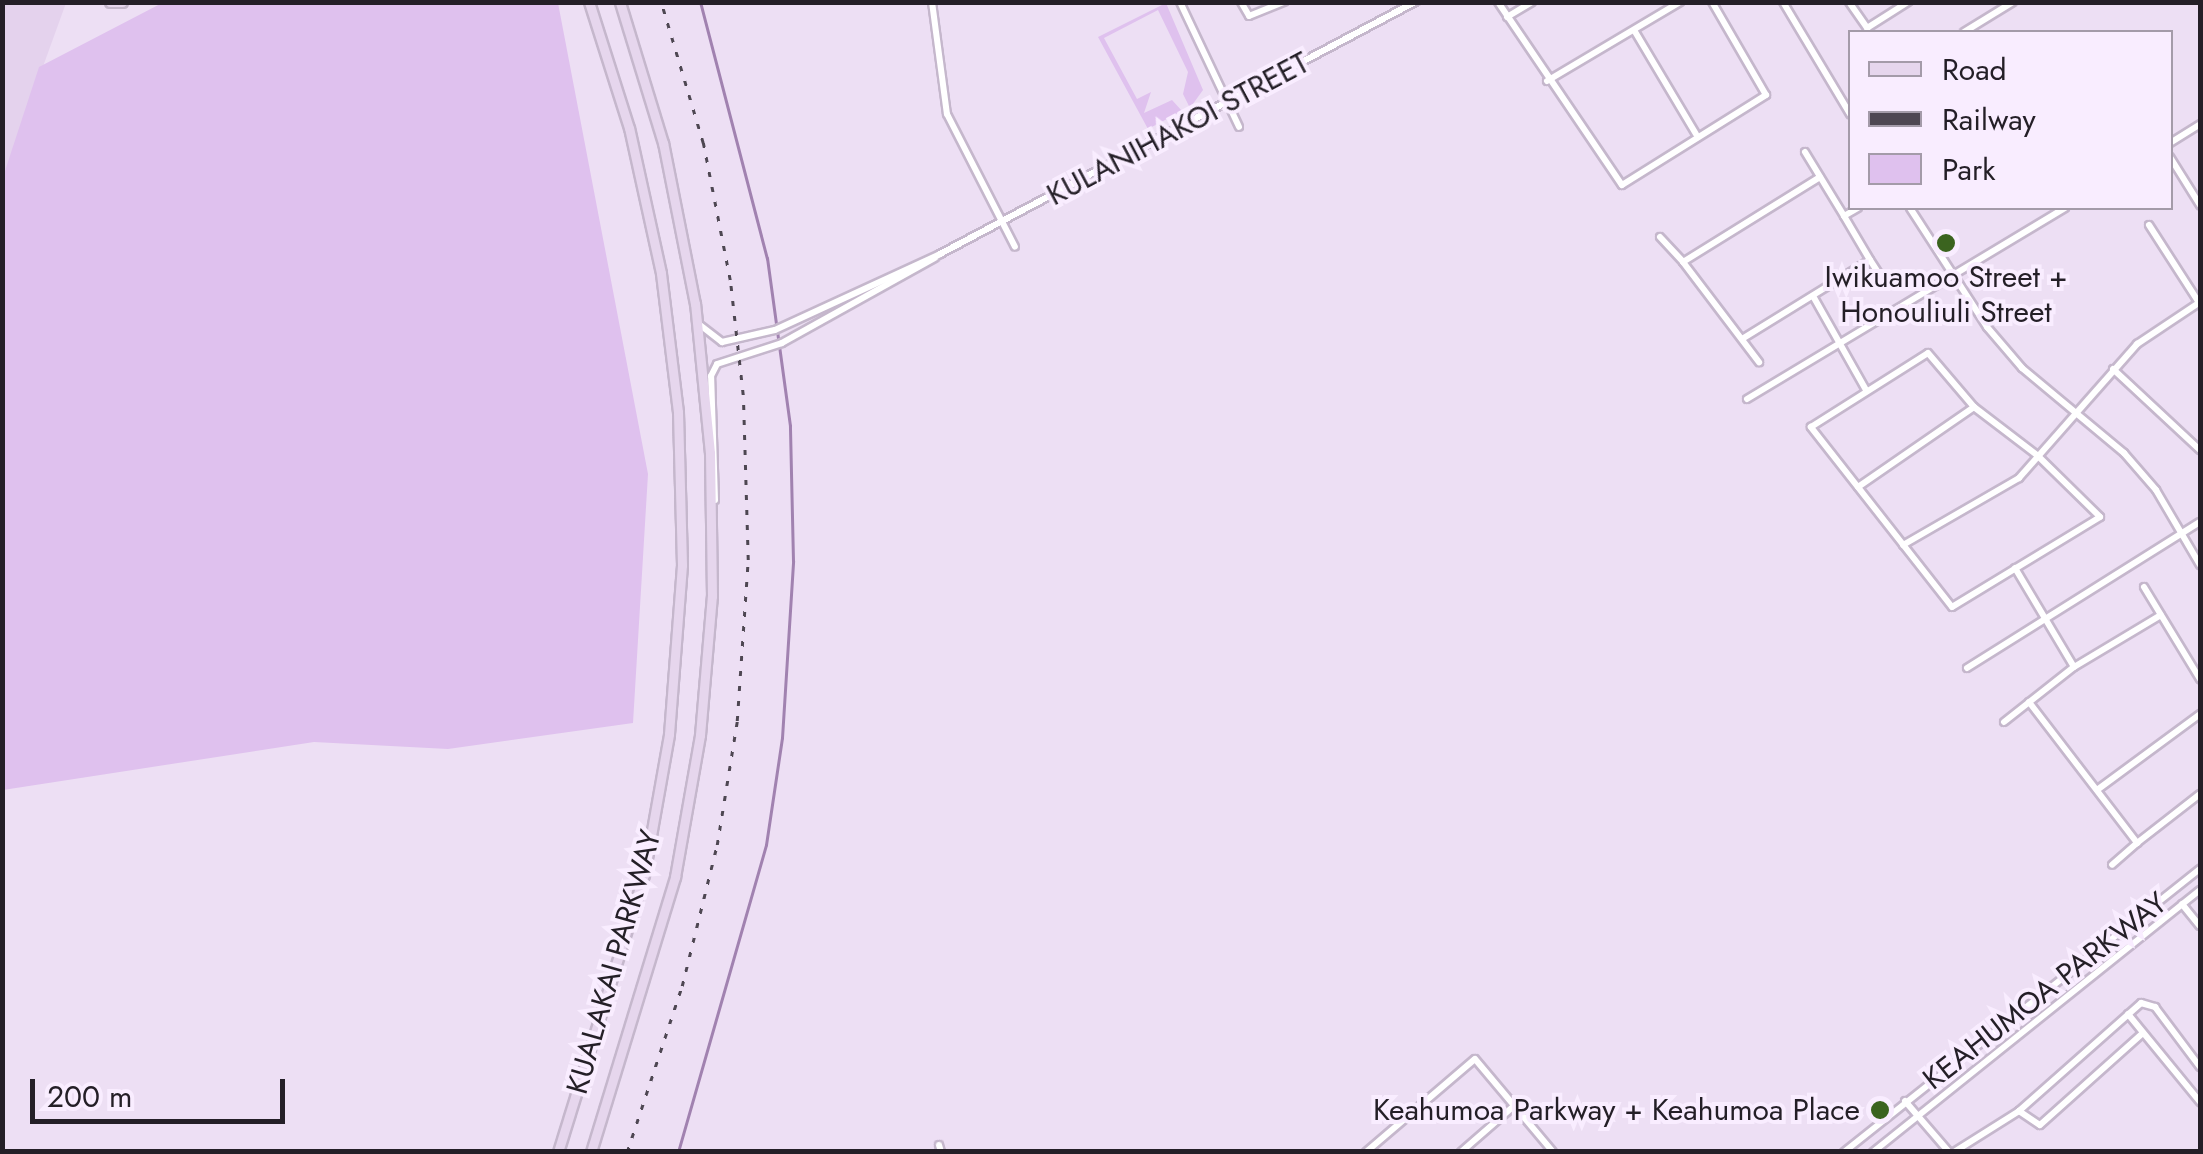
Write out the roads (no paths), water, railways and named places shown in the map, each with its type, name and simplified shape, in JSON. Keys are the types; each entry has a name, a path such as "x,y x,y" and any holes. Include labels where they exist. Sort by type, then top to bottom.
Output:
{"main road":[{"path":"110,2 122,2"},
{"name":"KUALAKAI PARKWAY","path":"558,1152 644,874 669,734 682,566 678,412 661,274 633,142 589,2"},
{"name":"KUALAKAI PARKWAY","path":"591,1152 656,954 684,833 708,662 712,530 696,311 663,143 620,2"}],"street":[{"path":"932,2 943,102 1016,247"},
{"path":"1180,2 1239,127"},
{"path":"1242,2 1249,16 1284,2"},
{"name":"KULANIHAKOI STREET","path":"712,530 712,372 721,360 810,328 940,254 1415,2"},
{"path":"1498,2 1622,185 1696,134 1766,95 1712,2"},
{"path":"1507,17 1532,2"},
{"path":"1548,81 1680,2"},
{"path":"1783,2 1848,104"},
{"path":"1849,2 1867,28 1908,2"},
{"path":"1967,30 2013,2"},
{"path":"1634,30 1696,134"},
{"path":"2173,141 2200,124"},
{"path":"1805,152 1885,283"},
{"path":"2173,162 2200,205"},
{"path":"1683,262 1820,177"},
{"path":"1844,216 1854,210"},
{"path":"1911,210 1953,275 2022,368 2124,453 2200,565"},
{"path":"1747,399 2062,210"},
{"path":"1903,545 2019,478 2073,412 2137,344 2200,304 2150,225"},
{"path":"1660,237 1759,362"},
{"name":"KULANIHAKOI STREET","path":"696,311 712,339 734,342 940,254"},
{"path":"1742,339 1870,260"},
{"path":"1812,296 1866,390"},
{"path":"1928,353 1974,407 2038,456 2100,517 1952,607 1811,427 1928,353"},
{"path":"2112,369 2200,450"},
{"path":"1858,487 1974,407"},
{"path":"1968,668 2200,522"},
{"path":"2015,568 2074,667"},
{"path":"2144,587 2200,679"},
{"path":"2004,722 2074,667 2161,615"},
{"path":"2029,702 2138,843"},
{"path":"2096,790 2200,714"},
{"path":"2112,865 2200,794"},
{"name":"KEAHUMOA PARKWAY","path":"1844,1152 2200,869"},
{"name":"KEAHUMOA PARKWAY","path":"1874,1152 1916,1114 2200,890"},
{"path":"2182,904 2200,926"},
{"path":"1905,1101 1952,1152 2018,1111 2141,1003 2155,1006 2200,1067"},
{"path":"2128,1014 2200,1102"},
{"path":"2018,1111 2040,1125 2144,1033"},
{"path":"1366,1152 1475,1059 1554,1152"},
{"path":"2194,1094 2200,1088"},
{"path":"1460,1152 1514,1106"}],"waterway":[{"path":"678,1152 766,845 782,738 793,561 790,426 767,259 700,2"}],"railway":[{"path":"627,1152 682,986 717,845 737,721 748,560 743,395 730,280 703,143 661,2"}],"place":[{"name":"Iwikuamoo Street + Honouliuli Street","path":"1946,243"},
{"name":"Keahumoa Parkway + Keahumoa Place","path":"1880,1110"}]}
